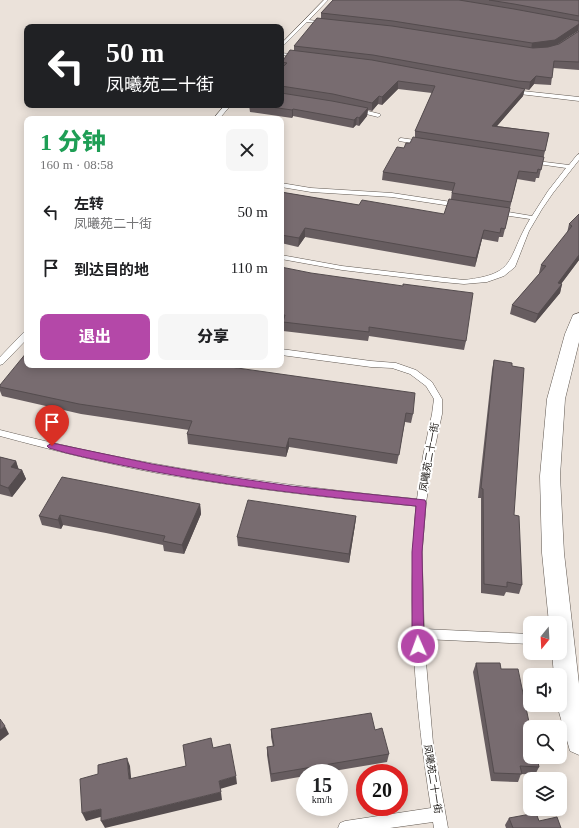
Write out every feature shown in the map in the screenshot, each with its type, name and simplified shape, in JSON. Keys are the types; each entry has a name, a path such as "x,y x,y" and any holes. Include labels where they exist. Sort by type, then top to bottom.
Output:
{"street":[{"path":"559,616 553,553 550,476 556,399 572,334 579,318"},
{"path":"563,660 569,704 579,742"}],"lane":[{"path":"284,45 326,0"},
{"path":"306,21 334,24"},
{"path":"284,54 307,57"},
{"path":"509,91 579,99"},
{"path":"219,116 225,108"},
{"path":"348,108 378,115"},
{"path":"401,140 432,145"},
{"path":"284,257 342,268 442,280 464,282 484,280 501,274 512,265 534,218 550,192 579,156"},
{"path":"524,160 570,167"},
{"path":"284,186 311,190 392,195 463,206"},
{"path":"486,210 534,218"},
{"path":"0,362 24,337"},
{"name":"凤曦苑二十一街","path":"284,352 371,364 393,365 413,372 429,384 438,398 437,414 428,456 421,503 417,552 420,671 427,743 441,828"},
{"path":"0,433 79,453 228,481 291,490 421,503"},
{"path":"418,634 523,639"},
{"path":"345,828 438,814"}],"building":[{"path":"333,0 459,0 579,21 579,24 555,40 532,43 393,21 321,13"},
{"path":"489,0 579,0 579,16 514,4"},
{"path":"317,18 392,26 533,48 548,47 559,44 579,31 579,62 554,61 552,78 536,76 530,82 373,55 294,46"},
{"path":"290,50 372,60 525,89 492,126 549,133 545,151 415,131 435,86 398,81 382,97 379,96 372,103 333,94 284,86 284,66 287,63 284,62 284,59"},
{"path":"284,93 368,108 359,118 357,117 354,120 278,108 284,108"},
{"path":"413,137 544,157 541,170 538,169 537,173 519,171 511,202 452,193 455,183 383,172 397,147 404,148 406,143 410,143"},
{"path":"284,192 359,205 362,200 444,214 449,199 510,208 505,229 501,228 500,233 484,230 476,258 305,228 299,238 284,236"},
{"path":"579,214 579,255 558,283 562,284 538,314 512,305 546,266 541,265 572,226 569,224"},
{"path":"284,268 311,273 403,286 403,284 473,293 466,341 369,327 369,332 284,322"},
{"path":"24,356 24,368 237,368 415,393 413,414 406,413 399,455 289,438 286,448 187,434 192,421 79,404 0,387 0,385"},
{"path":"494,360 512,363 512,366 524,368 514,515 519,516 522,585 507,582 507,587 484,584 483,489 481,488"},
{"path":"0,457 16,461 11,467 22,470 8,488 0,485"},
{"path":"62,477 200,504 182,545 163,541 165,536 60,515 58,520 39,516"},
{"path":"248,500 356,516 349,554 237,537"},
{"path":"476,663 500,663 501,669 518,669 523,693 523,712 527,712 529,720 523,720 523,764 538,764 539,767 520,766 522,774 494,773"},
{"path":"371,713 375,730 382,728 389,754 330,764 296,764 296,770 271,774 267,747 274,746 271,729"},
{"path":"0,719 5,726 0,730"},
{"path":"211,738 213,748 230,744 236,776 219,781 221,792 101,821 101,809 82,813 80,779 98,774 98,765 127,758 129,779 186,766 183,745"},
{"path":"523,815 537,816 539,821 557,817 561,828 513,828 509,818"}],"route":[{"path":"52,446 152,468 228,481 291,490 421,503 417,552 418,646"}]}
